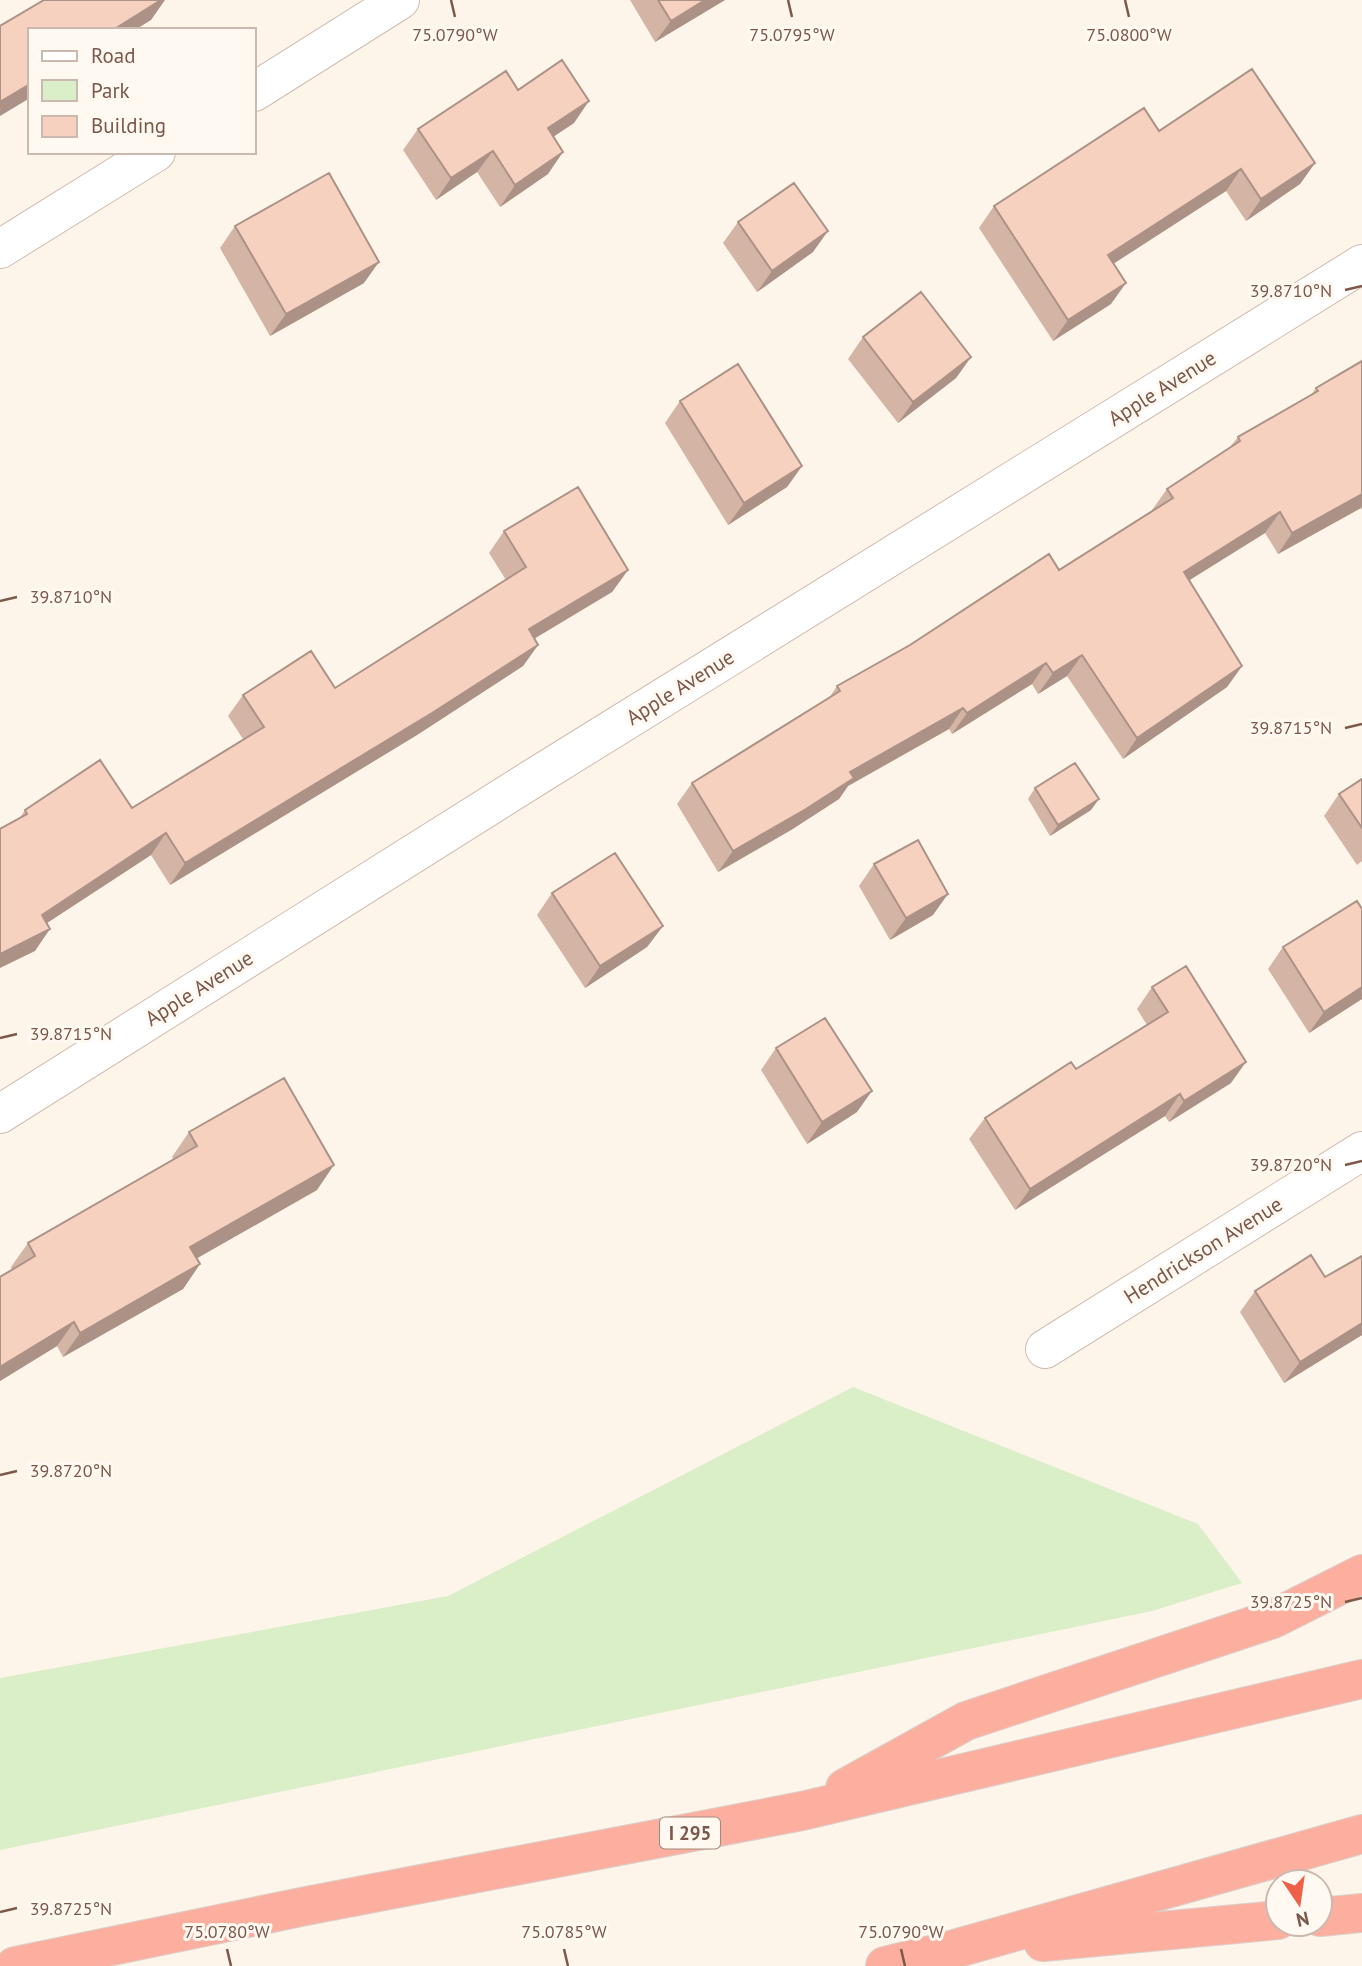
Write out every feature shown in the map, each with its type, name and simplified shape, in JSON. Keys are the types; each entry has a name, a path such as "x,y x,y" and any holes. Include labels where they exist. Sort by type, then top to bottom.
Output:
{"highway":[{"path":"802,1811 965,1721 1273,1619 1362,1574"},
{"name":"I 295","path":"15,1966 306,1906 802,1811 1362,1679"},
{"path":"885,1966 1362,1834"},
{"path":"1334,1916 1362,1913"},
{"path":"947,1951 1264,1921"}],"street":[{"path":"256,91 400,0"},
{"path":"0,249 153,154"},
{"name":"Apple Avenue","path":"0,1114 552,766 1362,264"},
{"name":"Hendrickson Avenue","path":"1045,1349 1362,1151"}],"green space":[{"path":"853,1387 1198,1524 1242,1583 1152,1611 0,1850 0,1678 448,1596"}],"building":[{"path":"44,0 161,0 116,28 28,28 28,85 0,102 0,26"},
{"path":"658,0 705,0 671,21"},
{"path":"562,60 589,101 548,128 563,152 515,185 493,151 451,178 418,129 506,71 518,90"},
{"path":"1252,69 1315,163 1261,199 1241,169 1108,255 1126,283 1068,320 994,206 1144,108 1159,131"},
{"path":"329,173 379,262 286,314 235,226"},
{"path":"794,183 828,231 772,271 738,222"},
{"path":"921,292 971,357 913,402 863,337"},
{"path":"1362,361 1362,494 1292,533 1280,512 1184,572 1242,666 1137,738 1082,655 1053,673 1046,663 967,713 963,708 850,772 854,778 733,851 692,783 840,691 837,686 910,645 1049,554 1059,570 1173,498 1167,489 1240,441 1238,437 1318,391 1316,388"},
{"path":"738,364 802,466 744,503 680,401"},
{"path":"578,487 628,570 529,629 538,645 432,713 185,863 166,833 42,915 50,929 0,954 0,829 27,814 25,810 100,760 132,808 264,727 243,695 311,651 335,688 526,567 504,531"},
{"path":"1075,763 1099,799 1058,825 1035,788"},
{"path":"1362,779 1362,828 1339,794"},
{"path":"918,840 948,894 906,918 874,864"},
{"path":"615,853 663,926 600,966 552,893"},
{"path":"1357,901 1362,909 1362,987 1324,1012 1283,947"},
{"path":"1186,966 1246,1062 1184,1101 1180,1094 1030,1189 985,1118 1071,1062 1076,1069 1168,1012 1152,987"},
{"path":"825,1018 872,1091 822,1122 776,1048"},
{"path":"284,1078 334,1165 190,1247 200,1264 80,1333 74,1322 0,1367 0,1277 35,1256 28,1243 197,1146 189,1132"},
{"path":"1311,1255 1325,1277 1362,1256 1362,1323 1300,1362 1255,1291"}]}
